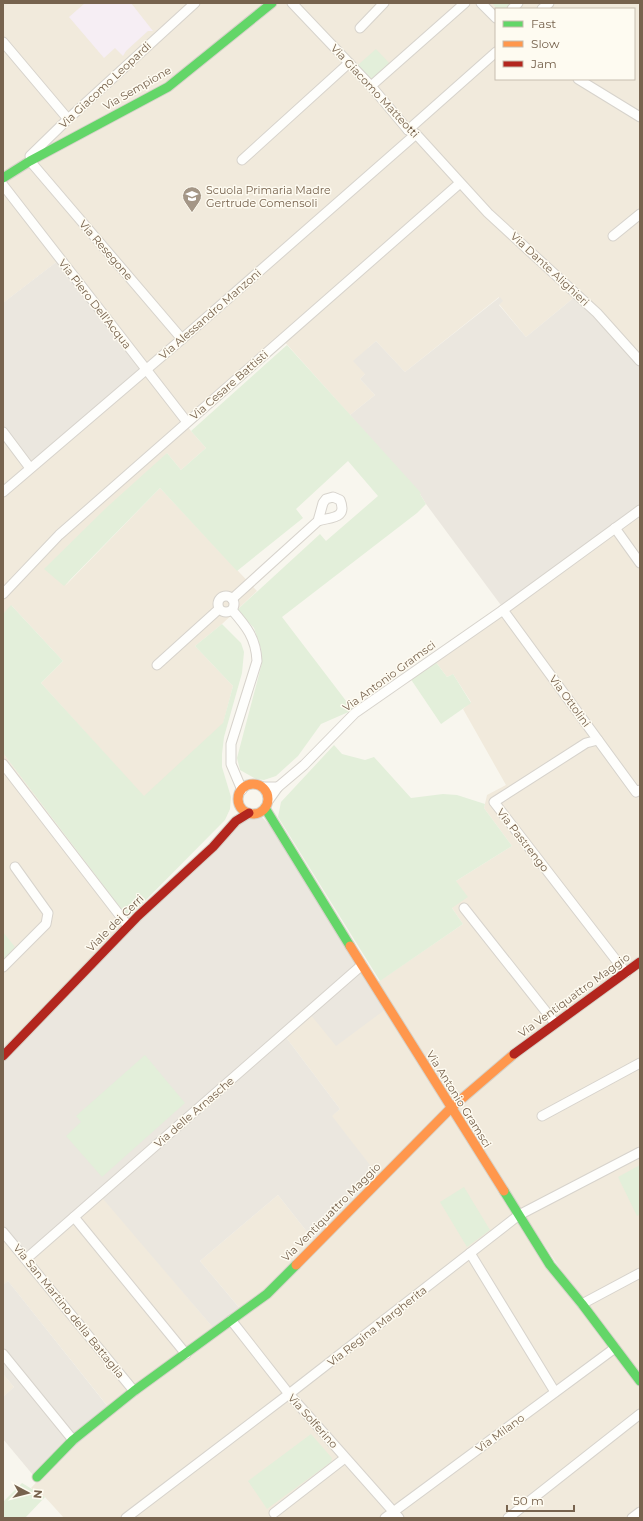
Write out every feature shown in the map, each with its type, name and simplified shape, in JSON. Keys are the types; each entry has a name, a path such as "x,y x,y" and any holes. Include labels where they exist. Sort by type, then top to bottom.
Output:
{"street":[{"name":"Via Giacomo Leopardi","path":"18,169 68,119 195,3"},
{"name":"Via Sempione","path":"3,178 30,161 168,87 272,3"},
{"name":"Via Giacomo Matteotti","path":"292,3 459,182"},
{"path":"360,28 384,3"},
{"path":"371,86 464,3"},
{"path":"482,3 495,17"},
{"path":"3,42 68,119"},
{"name":"Via Alessandro Manzoni","path":"3,492 182,339 412,132 495,53"},
{"path":"242,160 349,63"},
{"path":"580,80 640,116"},
{"name":"Via Resegone","path":"30,161 182,339"},
{"name":"Via Dante Alighieri","path":"459,182 488,213 597,313 640,361"},
{"name":"Via Cesare Battisti","path":"3,594 59,535 459,182"},
{"name":"Via Piero Dell'Acqua","path":"3,185 186,422"},
{"path":"613,236 640,214"},
{"path":"3,432 30,468"},
{"name":"Via Antonio Gramsci","path":"249,812 251,814 264,807 278,787 304,765 355,713 503,610 640,510"},
{"path":"232,599 318,521"},
{"path":"615,528 640,563"},
{"path":"219,609 218,602 221,598 226,596 232,599 234,604 232,610"},
{"path":"219,609 224,612 230,612 232,610"},
{"path":"157,665 219,609"},
{"path":"232,610 249,630 257,651 257,661 231,744 231,764 236,777 245,787"},
{"name":"Via Ottolini","path":"503,610 598,740 638,791"},
{"name":"Via Pastrengo","path":"598,740 586,743 494,802 626,973"},
{"path":"3,764 128,926"},
{"path":"236,821 240,804 239,797 245,787 256,784 263,787 278,787"},
{"path":"263,787 267,794 264,807"},
{"path":"240,804 244,811 249,812"},
{"name":"Via Antonio Gramsci","path":"264,807 550,1265 582,1304 640,1381"},
{"name":"Viale dei Cerri","path":"3,1056 128,926 213,847 236,821 249,812"},
{"path":"3,967 46,924 48,914 16,867"},
{"path":"464,908 555,1023"},
{"name":"Via Ventiquattro Maggio","path":"37,1477 73,1440 134,1391 266,1294 451,1108 521,1048 640,962"},
{"name":"Via delle Arnasche","path":"26,1259 362,966"},
{"path":"542,1116 640,1063"},
{"name":"Via Regina Margherita","path":"126,1518 289,1394 519,1215 640,1152"},
{"path":"74,1217 186,1354"},
{"name":"Via San Martino della Battaglia","path":"3,1232 134,1391"},
{"path":"470,1253 555,1392"},
{"path":"582,1304 640,1273"},
{"name":"Via Solferino","path":"231,1320 289,1394 397,1515"},
{"name":"Via Milano","path":"386,1518 397,1515 555,1392 615,1348"},
{"path":"3,1354 73,1440"},
{"path":"508,1518 640,1414"},
{"path":"274,1513 345,1458"},
{"path":"632,1518 640,1512"}],"shaded area":[{"path":"3,3 270,3 168,85 3,175"},
{"path":"85,3 131,3 153,31 148,31 126,51 123,56 115,48 104,58 69,17"},
{"path":"274,3 640,3 640,357 489,212 409,130 458,183 187,420 3,180 169,87"},
{"path":"460,185 576,296 526,337 499,304 499,297 405,372 376,341 368,348 365,374 360,379 375,395 350,415 283,340"},
{"path":"3,187 59,260 3,303"},
{"path":"59,260 144,369 30,465 3,431 3,303"},
{"path":"576,296 640,364 640,508 503,608 420,494 350,415 375,395 360,379 365,374 353,361 376,341 405,372 500,297 503,301 499,305 526,337"},
{"path":"144,369 191,431 206,448 181,470 167,453 65,586 160,488 257,591 222,624 195,646 233,686 223,724 144,797 41,683 63,661 12,606 3,614 3,431"},
{"path":"640,513 640,959 452,1105 375,984 463,924 452,908 456,881 512,846 484,808 487,795 506,785 463,709 471,702 453,674 447,677 435,661"},
{"path":"3,753 131,922 3,1054"},
{"path":"250,815 260,815 279,835 386,1009 336,1046 310,1014 285,1036 340,1109 332,1116 380,1178 315,1242 278,1195 200,1261 242,1311 215,1330 98,1193 26,1257 3,1229 3,1058 139,917"},
{"path":"640,964 640,1379 584,1304 453,1109 521,1050"},
{"path":"386,1009 518,1218 640,1383 640,1518 64,1518 45,1497 31,1488 74,1442 243,1312 200,1261 278,1195 315,1242 381,1180 331,1116 340,1109 285,1036 310,1014"},
{"path":"101,1195 215,1330 110,1409 8,1281 3,1285 3,1234"},
{"path":"8,1281 112,1412 38,1481 3,1439 3,1397 14,1387 3,1374 3,1285"},
{"path":"3,1374 14,1387 3,1397"}],"green space":[{"path":"492,3 511,3 505,8 496,8"},
{"path":"376,49 391,65 373,81 358,65"},
{"path":"287,345 421,493 420,494 426,504 417,513 282,617 353,710 321,724 298,756 276,776 264,780 256,779 240,770 237,758 262,663 261,649 254,628 237,610 320,534 326,541 378,496 348,461 296,509 303,518 237,571 160,488 64,586 44,569 106,508 167,453 181,470 206,448 191,431"},
{"path":"11,605 63,661 41,683 144,796 223,723 233,686 195,646 222,624 241,643 244,652 242,673 224,737 222,754 222,767 231,797 230,809 225,820 128,918 3,753 3,614"},
{"path":"435,661 447,677 453,674 471,703 441,724 410,678"},
{"path":"334,745 342,754 365,760 374,757 411,798 443,794 457,795 485,804 484,808 512,846 456,881 468,897 452,908 463,924 380,981 278,817 281,802"},
{"path":"3,932 15,947 3,961"},
{"path":"145,1055 185,1103 102,1177 66,1136 81,1122 76,1116"},
{"path":"640,1165 640,1214 637,1216 618,1177"},
{"path":"464,1187 490,1230 467,1247 440,1202"},
{"path":"311,1434 332,1458 331,1462 267,1509 248,1481"},
{"path":"22,1483 45,1497 25,1518 3,1518 3,1502"}],"traffic: fast":[{"path":"3,178 30,161 168,87 272,3"},
{"path":"265,808 350,946"},
{"path":"504,1191 550,1265 582,1304 640,1381"},
{"path":"37,1477 73,1440 134,1391 267,1294 296,1265"}],"traffic: slow":[{"path":"253,784 263,789 268,799 263,809 253,814 243,809 238,799 243,789 253,784"},
{"path":"350,946 504,1191"},
{"path":"296,1265 451,1108 514,1054"}],"traffic: jam":[{"path":"3,1056 138,916 213,847 236,821 249,813"},
{"path":"514,1054 640,962"}],"place":[{"name":"Scuola Primaria Madre Gertrude Comensoli","path":"192,213"}]}
